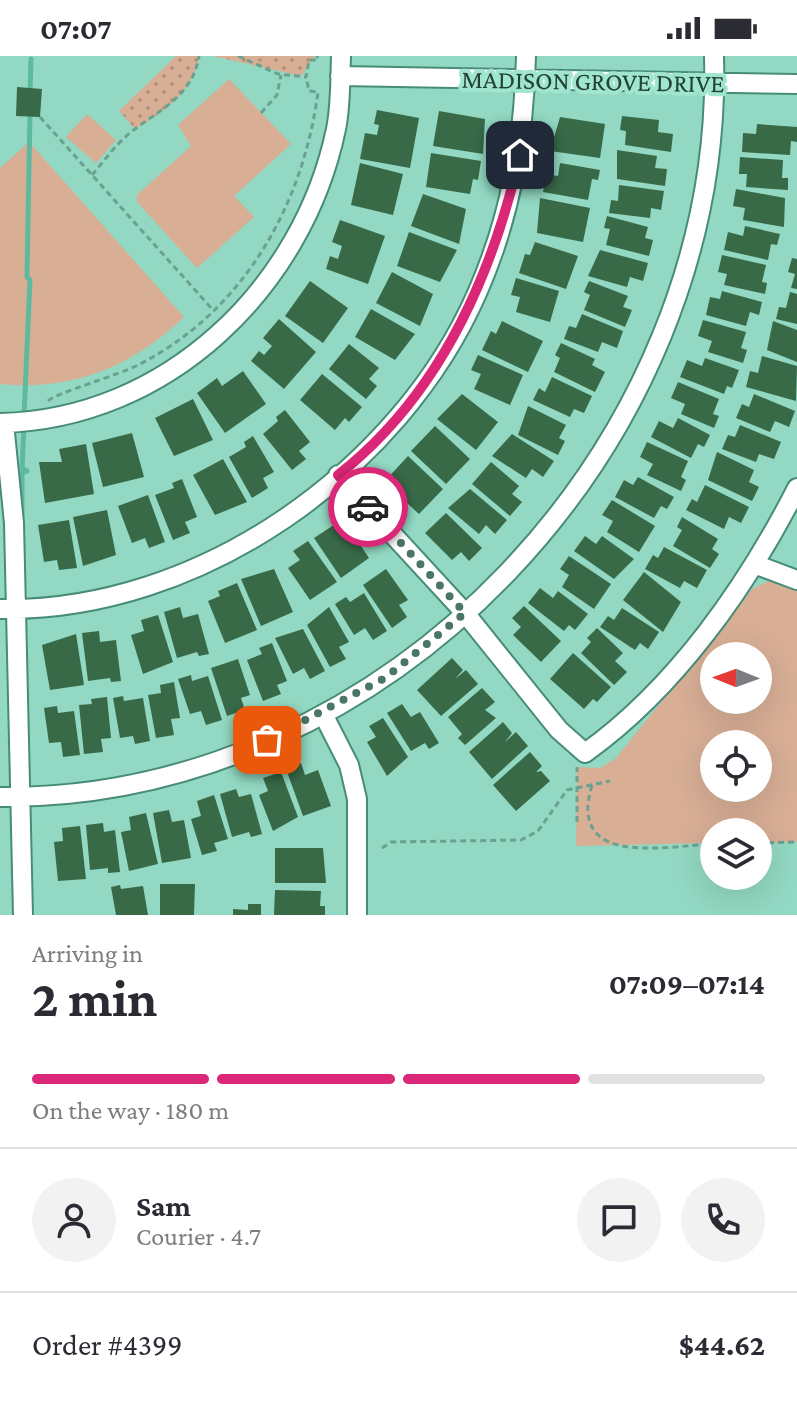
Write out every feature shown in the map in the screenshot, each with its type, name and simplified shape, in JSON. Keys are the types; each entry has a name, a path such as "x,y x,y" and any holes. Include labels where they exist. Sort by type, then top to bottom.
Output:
{"street":[{"path":"23,915 22,797 7,610 14,523 2,423 43,421 107,403 175,368 236,319 284,260 308,217 337,125 341,56"},
{"path":"7,610 69,605 122,594 177,575 280,522 362,455 407,407 450,347 478,291 508,206 520,155 526,56"},
{"path":"0,797 95,792 172,776 247,750 323,714 385,678 491,593 552,526 610,445 650,366 688,259 705,185 715,84 714,56"},
{"name":"MADISON GROVE DRIVE","path":"340,76 797,84"},
{"path":"338,475 465,613 581,760 618,729 697,643 754,564 797,488"},
{"path":"754,564 797,580"},
{"path":"323,714 349,765 357,799 357,915"}],"path":[{"path":"92,175 133,131 174,102 190,82 199,56"},
{"path":"238,56 281,75 306,77"},
{"path":"42,405 53,396 93,385 141,364 175,342 213,310 263,251 293,194 307,158 318,92 309,91 306,77 309,60 318,60 317,56"},
{"path":"261,113 277,95 281,75"},
{"path":"40,117 213,310"},
{"path":"577,822 581,760"},
{"path":"382,848 391,842 521,840 538,831 567,790 610,781"},
{"path":"592,785 586,807 589,822 599,838 616,847 700,844"},
{"path":"772,843 797,842"}],"shaded area":[{"path":"176,56 199,56 191,80 176,100 135,129 119,111"},
{"path":"213,56 315,56 301,76"},
{"path":"229,79 291,144 234,196 254,217 197,268 137,202 137,195 191,146 178,125"},
{"path":"87,114 116,140 96,163 66,137"},
{"path":"29,142 184,317 144,350 100,372 52,384 0,384 0,168"},
{"path":"769,581 797,591 797,842 772,843 772,818 700,818 700,843 576,846 577,767 600,768 616,758 700,654 700,714 772,714 772,642 709,642 752,589"}],"building":[{"path":"17,87 42,89 40,117 16,116"},
{"path":"377,110 419,118 410,168 360,159 365,133 377,135 379,125 374,124"},
{"path":"439,111 485,119 483,154 433,146"},
{"path":"622,116 659,120 658,132 673,134 671,152 625,145 626,131 620,130"},
{"path":"560,117 605,124 600,158 550,151"},
{"path":"757,124 797,127 797,142 791,141 790,155 742,152 743,133 756,134"},
{"path":"617,150 657,156 655,168 667,169 665,186 617,179"},
{"path":"431,153 481,161 478,180 473,179 470,194 426,187"},
{"path":"740,157 783,160 782,178 788,178 788,190 746,187 747,174 739,174"},
{"path":"360,163 403,174 393,215 351,205"},
{"path":"560,163 600,170 598,180 592,179 588,200 543,192 546,174 558,176"},
{"path":"619,185 664,191 661,210 651,208 650,218 609,213 611,200 618,201"},
{"path":"736,189 785,198 784,227 743,220 745,208 733,206"},
{"path":"423,194 466,209 459,244 411,226"},
{"path":"540,198 590,208 583,242 537,233"},
{"path":"607,216 648,227 645,238 653,240 649,256 606,245 610,229 604,228"},
{"path":"340,220 385,236 368,284 326,269 330,256 338,259 342,246 332,242"},
{"path":"745,226 780,234 777,245 771,244 768,260 724,250 728,232 743,236"},
{"path":"409,232 457,250 440,282 397,266"},
{"path":"535,242 578,256 566,289 519,273 525,254 530,255"},
{"path":"600,250 648,263 643,281 630,277 627,287 588,276"},
{"path":"722,255 766,265 762,282 767,283 765,294 724,285 727,274 718,272"},
{"path":"792,258 797,259 797,289 791,288 795,274 788,272"},
{"path":"392,272 433,294 420,326 376,303"},
{"path":"516,278 559,291 550,322 516,312 520,297 511,295"},
{"path":"310,281 348,308 323,343 285,316"},
{"path":"589,281 628,296 623,307 632,310 625,327 584,310 590,295 584,292"},
{"path":"722,291 762,302 759,315 750,312 746,326 706,315 710,297 720,299"},
{"path":"790,292 797,294 797,324 776,319 779,307 786,308"},
{"path":"371,309 415,334 395,360 355,337"},
{"path":"582,314 623,331 617,348 602,342 598,352 564,339 569,326 576,328"},
{"path":"279,319 316,352 284,389 251,361 259,351 264,355 272,346 263,338"},
{"path":"703,320 746,332 741,348 747,350 743,363 708,352 712,341 698,336"},
{"path":"502,321 543,341 528,372 482,350 491,331 496,334"},
{"path":"773,321 797,330 797,362 767,350"},
{"path":"561,343 595,359 592,365 605,372 595,392 554,372 560,358 555,355"},
{"path":"349,344 379,368 369,379 377,386 366,399 329,369"},
{"path":"478,355 523,375 510,405 474,389 481,374 471,370"},
{"path":"762,356 797,366 796,401 746,387 750,371 758,373"},
{"path":"705,358 739,370 732,388 727,386 724,394 680,377 687,360 702,366"},
{"path":"243,371 266,404 225,433 197,393 217,378 222,386"},
{"path":"322,374 362,407 349,422 345,418 335,430 300,400"},
{"path":"552,377 592,396 584,413 574,409 570,417 533,400 539,388 545,392"},
{"path":"678,382 719,399 713,414 719,416 714,428 681,414 685,404 671,398"},
{"path":"462,394 498,422 476,450 437,419"},
{"path":"754,394 795,411 789,427 775,421 770,432 736,418 742,404 749,407"},
{"path":"193,399 213,440 174,456 155,418"},
{"path":"528,406 566,425 559,438 565,441 558,455 518,435"},
{"path":"285,410 310,442 299,451 306,459 292,470 263,434"},
{"path":"678,418 710,435 704,447 698,444 691,458 651,437 659,421 673,428"},
{"path":"740,425 781,442 774,459 759,454 756,462 722,449 728,435 735,437"},
{"path":"435,426 470,459 446,484 411,451"},
{"path":"132,433 144,477 103,487 92,443"},
{"path":"512,434 554,461 543,477 532,469 526,478 492,456"},
{"path":"253,436 274,472 263,478 268,488 252,498 229,457 246,447 244,442"},
{"path":"647,442 688,461 681,477 686,480 681,491 647,475 653,464 640,457"},
{"path":"86,444 94,494 45,503 39,462 62,462 59,449"},
{"path":"717,452 754,470 749,482 759,487 752,501 708,480"},
{"path":"408,456 443,489 419,514 384,482"},
{"path":"223,459 247,502 215,515 193,475"},
{"path":"491,462 519,486 512,494 522,502 510,516 472,484"},
{"path":"638,477 674,497 667,509 661,506 654,518 615,497 624,480 633,485"},
{"path":"182,479 197,517 185,522 190,533 173,540 155,495 174,488 172,483"},
{"path":"705,485 749,507 741,523 729,517 724,529 686,510 692,499 697,502"},
{"path":"470,489 507,520 495,534 486,525 479,534 448,508"},
{"path":"148,495 165,542 149,548 145,538 132,543 118,506"},
{"path":"612,500 655,526 639,552 607,532 613,521 602,515"},
{"path":"107,510 116,555 83,566 73,517"},
{"path":"446,513 482,548 469,561 461,552 452,560 425,533"},
{"path":"682,517 718,539 712,549 719,554 710,568 673,546 682,530 677,527"},
{"path":"343,519 369,558 341,578 314,538"},
{"path":"69,520 77,568 59,570 57,560 44,562 38,525"},
{"path":"585,536 596,544 602,536 634,559 614,579 574,551"},
{"path":"308,541 337,582 310,600 288,568 300,560 293,551"},
{"path":"664,547 707,570 697,588 684,581 680,588 645,569 653,555 658,558"},
{"path":"569,556 611,584 594,609 562,587 569,575 560,569"},
{"path":"274,569 293,612 261,626 241,579"},
{"path":"386,569 408,600 399,605 407,617 392,628 363,585"},
{"path":"644,572 681,602 663,632 623,600"},
{"path":"237,583 257,630 225,643 208,601 220,596 218,591"},
{"path":"540,588 553,598 558,591 588,614 575,630 569,625 564,631 528,603"},
{"path":"364,593 387,631 373,640 365,628 354,635 335,604 346,597 350,602"},
{"path":"524,606 561,641 541,662 513,635 521,627 512,618"},
{"path":"180,607 183,618 198,614 209,654 199,656 197,652 177,658 164,612"},
{"path":"329,607 349,642 339,647 346,659 330,667 307,625"},
{"path":"622,608 659,632 648,649 640,643 635,650 600,627 608,616 614,620"},
{"path":"158,615 173,662 143,674 131,635 144,631 141,620"},
{"path":"597,628 623,653 615,661 627,672 614,685 581,653 591,642 587,638"},
{"path":"303,629 325,671 310,679 304,668 293,674 275,638"},
{"path":"99,631 100,642 116,640 121,681 111,682 110,678 88,681 82,633"},
{"path":"76,634 84,685 50,690 42,645"},
{"path":"272,643 287,681 277,685 281,694 263,701 247,660 262,654 259,648"},
{"path":"573,653 611,687 597,702 593,699 584,709 550,679"},
{"path":"452,658 463,670 455,679 466,670 478,684 441,716 417,690"},
{"path":"238,659 250,695 241,698 245,710 227,716 211,668"},
{"path":"191,675 192,681 208,676 222,720 206,725 201,711 190,714 178,679"},
{"path":"174,682 180,718 171,719 174,735 156,738 148,695 161,693 160,685"},
{"path":"482,688 495,702 485,710 496,718 465,745 458,738 462,734 448,717"},
{"path":"123,696 124,701 143,698 150,741 135,744 133,736 120,738 113,698"},
{"path":"107,697 111,738 101,739 103,752 84,754 79,705 92,704 91,699"},
{"path":"402,704 411,717 420,712 439,743 429,749 425,743 411,751 387,713"},
{"path":"57,706 58,713 74,711 80,755 63,757 61,742 49,743 44,708"},
{"path":"383,718 408,757 387,776 367,742 376,737 369,726"},
{"path":"503,722 512,733 505,742 516,732 528,746 492,779 469,752"},
{"path":"530,752 542,766 536,772 541,771 550,781 516,811 493,785"},
{"path":"301,763 305,775 318,770 331,806 303,816 286,769"},
{"path":"281,772 298,817 273,831 259,795 268,791 263,778"},
{"path":"236,789 239,797 251,794 262,834 251,837 249,832 232,837 220,794"},
{"path":"214,795 228,839 214,843 217,851 202,855 191,819 201,816 197,801"},
{"path":"169,810 172,822 184,820 191,858 162,863 153,813"},
{"path":"146,813 158,864 129,871 121,832 131,830 129,817"},
{"path":"103,823 104,832 115,830 120,872 108,873 108,868 90,870 86,825"},
{"path":"80,826 86,879 58,881 54,842 63,841 62,828"},
{"path":"275,848 323,848 326,883 275,883"},
{"path":"160,884 195,884 194,915 160,915"},
{"path":"120,885 121,889 143,886 148,915 116,915 111,887"},
{"path":"275,890 321,891 320,906 325,906 325,915 274,915"},
{"path":"248,904 261,904 261,915 233,915 233,909 248,910"}],"waterway":[{"path":"30,94 31,59"},
{"path":"24,416 30,280 27,277 30,112"},
{"path":"22,516 22,473 27,471 22,468 24,426"}],"way so far":[{"path":"267,740 323,714 385,678 465,613 368,507"}],"route":[{"path":"368,507 338,475 362,455 407,407 450,347 478,291 508,206 520,155"}]}
